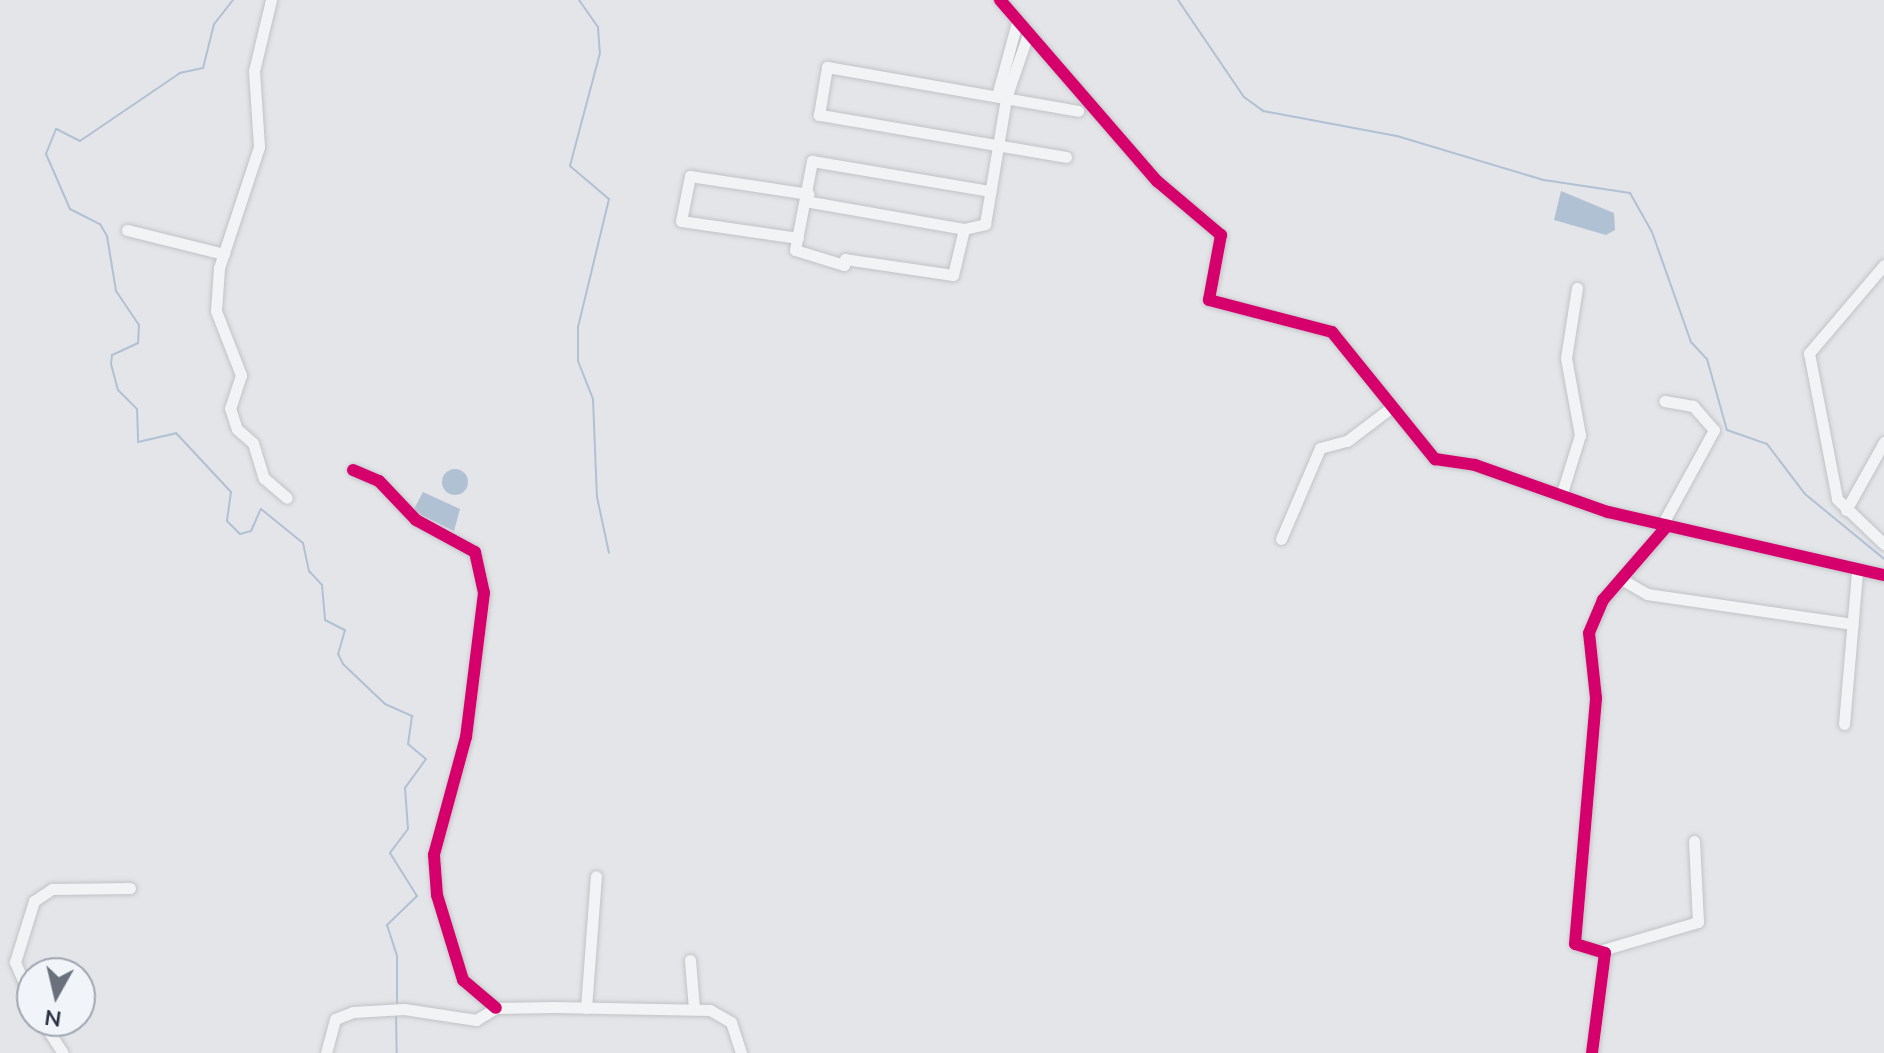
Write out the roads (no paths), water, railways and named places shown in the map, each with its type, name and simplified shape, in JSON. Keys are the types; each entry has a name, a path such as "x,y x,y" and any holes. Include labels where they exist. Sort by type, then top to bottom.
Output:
{"street":[{"path":"271,0 254,71 259,147 224,254 216,311 241,375 230,408 262,462 264,478 287,498"},
{"path":"1000,0 1016,26 1172,197 1221,235 1209,300 1332,332 1435,459 1475,465 1561,496 1665,524 1881,575"},
{"path":"798,238 681,221 690,176 964,229 985,224 998,145 1001,97 1016,26"},
{"path":"1001,97 1027,37"},
{"path":"1066,157 819,115 827,67 1078,111"},
{"path":"964,229 953,275 845,259 844,265 795,250 812,161 990,191"},
{"path":"127,230 224,254"},
{"path":"1884,265 1809,353 1837,499 1884,544"},
{"path":"1561,496 1580,435 1566,358 1577,288"},
{"path":"1592,1053 1605,953 1575,944 1596,698 1589,639 1597,608 1623,580 1665,524 1714,430 1693,406 1664,401"},
{"path":"1281,539 1320,448 1347,441 1392,407"},
{"path":"1846,510 1884,442"},
{"path":"353,470 379,481 416,520 475,552 484,593 466,737 434,855 437,895 463,980 496,1008"},
{"path":"1844,724 1857,571"},
{"path":"1623,580 1647,594 1853,624"},
{"path":"1599,951 1698,922 1694,841"},
{"path":"586,1008 596,876"},
{"path":"17,957 34,901 52,889 130,888"},
{"path":"690,960 694,1009"},
{"path":"326,1053 335,1019 404,1009 476,1020 496,1008 694,1009 731,1022 741,1053"}],"water":[{"path":"1561,191 1614,213 1615,230 1606,235 1554,220"},
{"path":"455,469 464,473 468,482 464,491 455,495 446,491 442,482 446,473"},
{"path":"423,492 460,509 454,531 413,511"}],"waterway":[{"path":"233,0 214,24 203,68 180,73 80,141 56,129 46,154 70,209 100,224 107,236 116,291 139,325 138,343 112,355 111,364 118,390 137,409 138,442 176,433 231,492 227,521 240,534 251,531 261,509 303,543 309,571 322,585 325,620 345,630 338,654 343,664 385,704 412,716 408,744 426,759 405,788 408,829 390,853 417,896 387,925 397,956 397,1004"},
{"path":"579,0 598,27 600,53 570,166 609,199 578,327 578,361 593,399 597,497 609,553"},
{"path":"1178,0 1244,97 1263,111 1397,136 1544,180 1630,193 1652,232 1691,342 1707,359 1727,430 1767,444 1805,494 1884,559"},
{"path":"396,1014 397,1053"}]}
